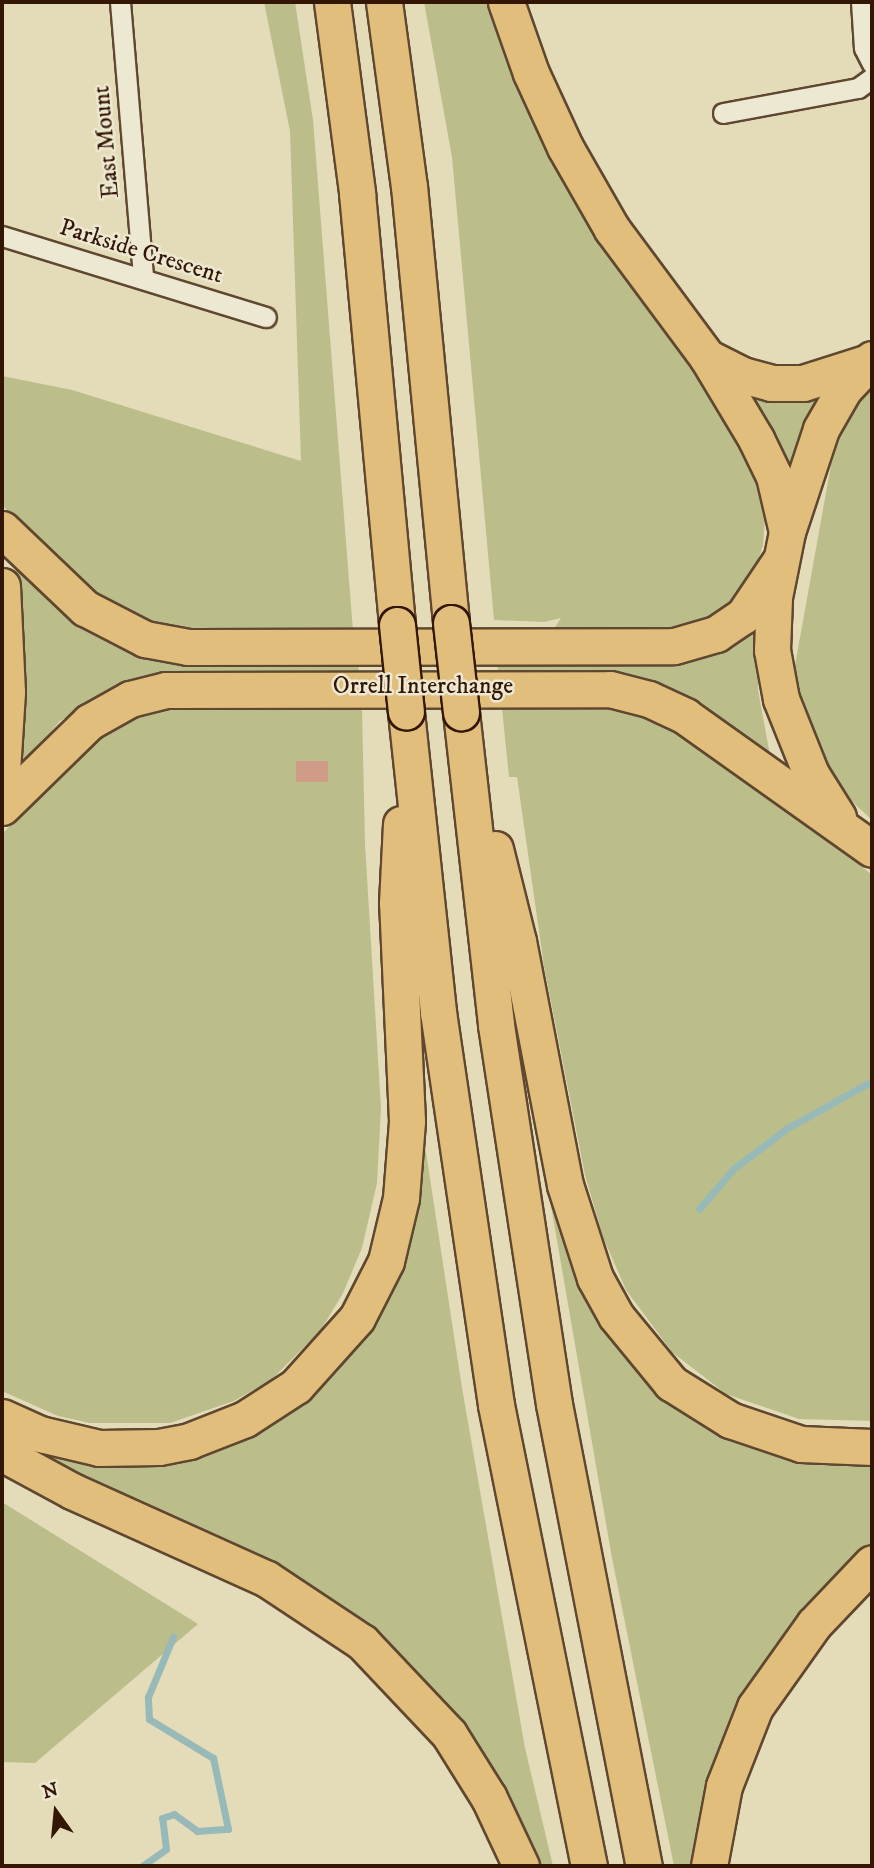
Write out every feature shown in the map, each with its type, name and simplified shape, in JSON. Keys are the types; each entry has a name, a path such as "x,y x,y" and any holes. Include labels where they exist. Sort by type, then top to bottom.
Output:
{"highway":[{"path":"332,2 357,193 397,625 438,1012 496,1405 589,1866"},
{"path":"384,2 409,186 451,623 496,1025 554,1404 643,1866"},
{"path":"506,2 531,73 565,147 612,229 707,357 766,457 784,546"},
{"path":"707,357 742,375 771,383 803,383 870,361"},
{"name":"Orrell Interchange","path":"2,529 85,608 145,639 188,647 674,646 701,640 737,621 763,593 784,546 821,429 844,389 870,361"},
{"name":"Orrell Interchange","path":"784,546 772,634 780,699 811,774 864,844"},
{"path":"2,586 7,692 2,771"},
{"name":"Orrell Interchange","path":"2,807 89,722 148,694 184,688 610,689 668,706 864,844"},
{"path":"2,1417 40,1434 99,1448 159,1447 189,1441 272,1404 319,1366 357,1318 386,1261 395,1230 407,1121 397,903 406,712"},
{"path":"461,712 518,941 565,1185 595,1278 615,1316 671,1383 730,1420 801,1444 872,1447"},
{"path":"2,1453 72,1491 267,1579 362,1642 449,1734 489,1798 521,1866"},
{"path":"709,1866 724,1786 755,1707 814,1624 872,1563"}],"street":[{"name":"East Mount","path":"120,2 143,277"},
{"path":"861,2 864,48 872,64"},
{"path":"723,113 858,88 872,78"},
{"name":"Parkside Crescent","path":"2,236 143,277 266,317"}],"green space":[{"path":"264,2 295,2 313,120 353,631 188,631 156,623 121,610 87,590 2,505 2,376 72,390 301,461 290,131"},
{"path":"424,2 496,2 654,307 746,443 766,506 763,545 752,579 721,611 689,626 552,632 561,618 544,622 494,620 452,157"},
{"path":"872,384 872,820 830,781 799,709 794,671 831,465 845,421"},
{"path":"740,386 825,390 789,492 773,434"},
{"path":"15,567 71,620 140,653 358,661 359,673 120,687 60,721 15,774 19,616"},
{"path":"760,621 758,690 770,755 692,699 646,680 597,671 498,672 497,662"},
{"path":"501,699 609,703 642,710 723,751 872,875 872,1421 799,1419 726,1394 672,1352 626,1290 603,1237 585,1175 544,966 517,777 509,777"},
{"path":"192,704 362,707 365,844 381,1108 377,1183 362,1248 343,1293 321,1330 272,1379 234,1401 170,1423 90,1423 58,1416 2,1391 2,834 95,739 124,720"},
{"path":"420,1113 462,1388 525,1748 553,1866 536,1866 511,1801 460,1719 366,1625 293,1576 78,1477 2,1436 210,1451 291,1412 343,1364 366,1333"},
{"path":"546,1177 613,1340 661,1395 724,1438 765,1453 832,1464 872,1462 872,1542 808,1606 746,1693 694,1866 674,1866 612,1558"},
{"path":"2,1502 198,1624 35,1763 2,1762"}],"building":[{"path":"296,761 328,761 328,782 296,782"}],"waterway":[{"path":"699,1209 733,1169 786,1129 872,1081"},
{"path":"142,1866 166,1849 162,1818 174,1814 197,1831 228,1829 213,1758 149,1719 148,1697 173,1637"}]}
